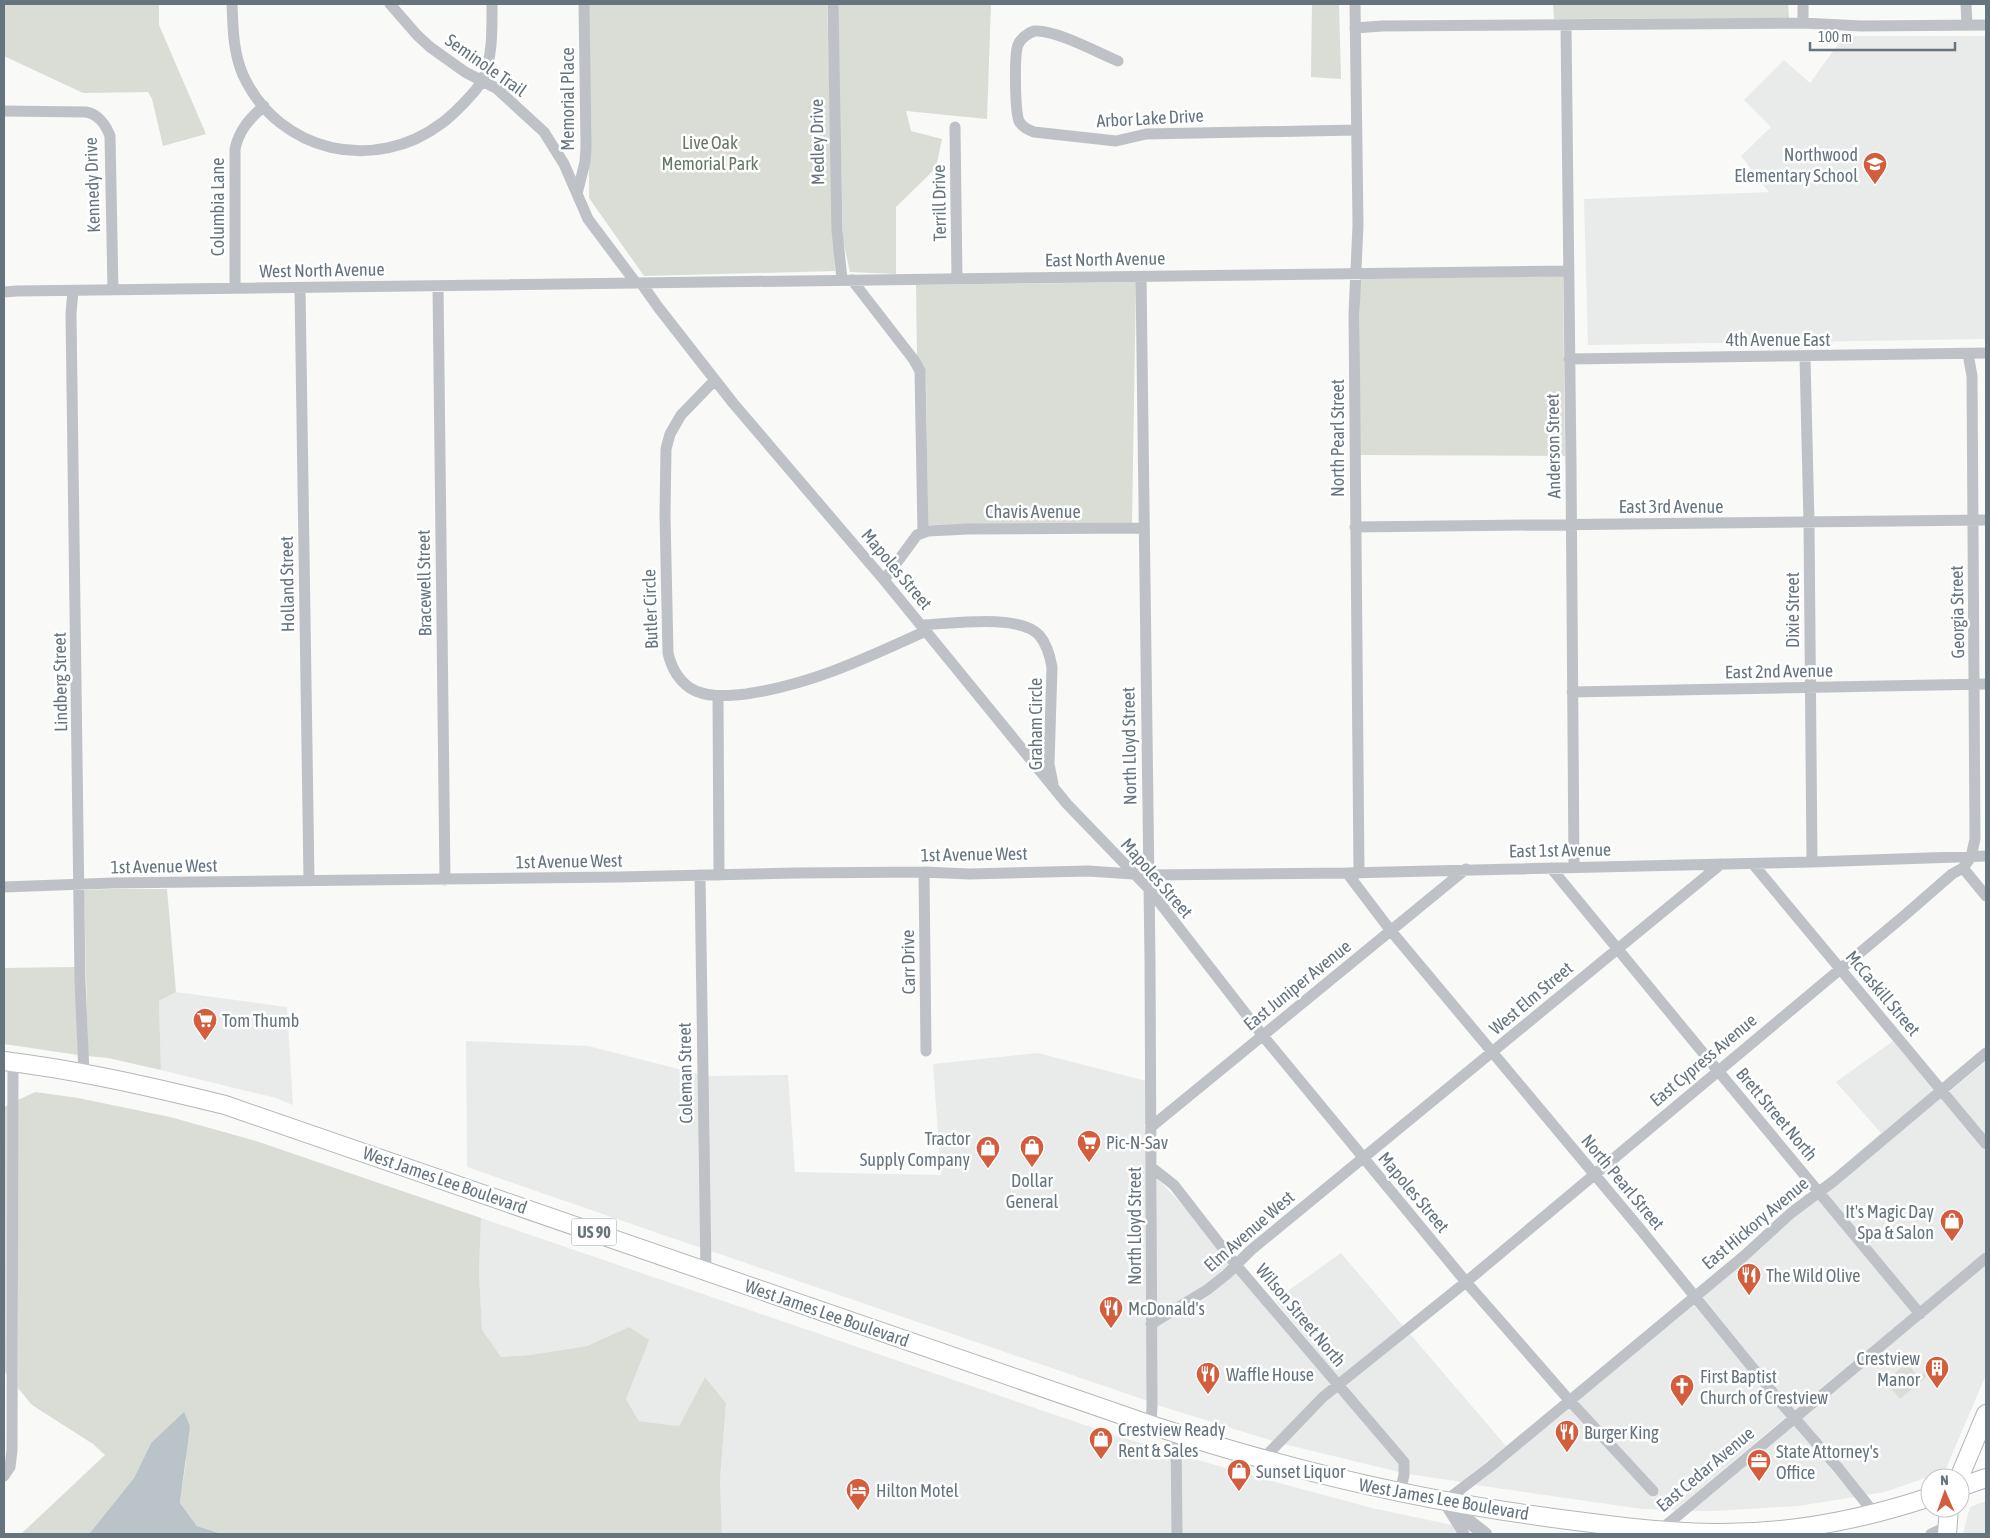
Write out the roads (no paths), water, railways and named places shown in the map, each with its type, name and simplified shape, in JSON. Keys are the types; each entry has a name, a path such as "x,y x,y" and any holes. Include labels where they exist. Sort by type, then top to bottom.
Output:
{"main road":[{"name":"West James Lee Boulevard","path":"9,1062 84,1074 159,1089 224,1105 1151,1425 1262,1460 1444,1502 1657,1532"},
{"path":"1963,1468 1986,1414"},
{"path":"1970,1484 1986,1478"},
{"name":"US 90","path":"1657,1532 1753,1532 1837,1522 1920,1500"},
{"path":"1941,1532 1945,1518"}],"street":[{"path":"232,4 234,40 238,61 247,82 264,106 277,120 314,142 324,146 354,151 378,150 408,143 433,130 448,118 482,81 490,56 492,4"},
{"name":"Seminole Trail","path":"390,4 416,35 430,47 465,72 502,94 544,132 564,164 588,219 639,283"},
{"name":"Memorial Place","path":"577,194 585,155 584,4"},
{"name":"Medley Drive","path":"833,4 837,230 847,280"},
{"name":"North Pearl Street","path":"1355,4 1358,225 1355,273 1355,527 1359,872"},
{"path":"1803,4 1803,23"},
{"path":"1966,4 1966,24"},
{"path":"1355,28 1382,26 1803,23 1861,26 1986,25"},
{"name":"Anderson Street","path":"1566,25 1574,867"},
{"name":"Arbor Lake Drive","path":"1118,61 1056,34 1034,31 1025,36 1018,43 1016,53 1017,113 1020,123 1026,130 1034,132 1116,141 1146,134 1356,130"},
{"name":"Columbia Lane","path":"235,288 234,149 236,141 246,124 264,106"},
{"name":"Kennedy Drive","path":"4,111 86,112 98,117 107,128 110,136 113,290"},
{"name":"Terrill Drive","path":"955,126 957,279"},
{"name":"East North Avenue","path":"639,283 1568,271"},
{"name":"North Lloyd Street","path":"1141,277 1149,889 1151,1425"},
{"path":"847,280 914,360 920,371 923,533 917,535 884,580"},
{"name":"West North Avenue","path":"4,292 639,283"},
{"name":"Mapoles Street","path":"639,283 714,380 884,580 1054,787 1101,840 1149,889 1262,1036 1466,1282 1569,1400 1653,1491"},
{"name":"Bracewell Street","path":"438,286 445,880"},
{"name":"Holland Street","path":"300,288 309,880"},
{"name":"Lindberg Street","path":"73,291 71,313 80,981 84,1074"},
{"name":"4th Avenue East","path":"1569,359 1986,353"},
{"name":"Georgia Street","path":"1963,868 1971,857 1975,839 1981,684 1973,520 1972,376 1968,354"},
{"name":"Dixie Street","path":"1805,357 1809,523 1812,862"},
{"name":"Butler Circle","path":"714,380 681,415 670,434 666,449 665,515 668,653 671,666 679,678 690,688 709,695 718,696 774,690 812,680 866,659 923,628"},
{"name":"East 3rd Avenue","path":"1355,527 1986,520"},
{"name":"Chavis Avenue","path":"923,533 937,530 968,529 1143,528"},
{"name":"Graham Circle","path":"923,628 1008,624 1032,630 1039,636 1049,654 1052,667 1049,764 1054,787"},
{"name":"East 2nd Avenue","path":"1572,692 1981,684"},
{"path":"718,696 719,875"},
{"name":"East 1st Avenue","path":"1134,874 1347,873 1753,864 1986,856"},
{"name":"West Elm Street","path":"1363,1158 1721,864"},
{"name":"McCaskill Street","path":"1753,864 1986,1144"},
{"name":"Brett Street North","path":"1551,868 1920,1314"},
{"path":"1963,868 1986,896"},
{"name":"East Cypress Avenue","path":"1262,1460 1323,1397 1466,1282 1839,969 1905,916 1952,874 1963,868"},
{"name":"East Juniper Avenue","path":"1151,1127 1165,1118 1262,1036 1466,870"},
{"name":"1st Avenue West","path":"4,887 309,880 445,880 924,872 968,874 1088,871 1134,874"},
{"name":"Carr Drive","path":"924,872 926,1051"},
{"name":"North Pearl Street","path":"1347,873 1391,931 1874,1513"},
{"name":"Coleman Street","path":"700,875 706,1271"},
{"name":"East Hickory Avenue","path":"1444,1502 1491,1466 1744,1256 1791,1213 1835,1180 1986,1053"},
{"path":"5,1475 10,1467 12,1450 13,1396 9,1062"},
{"name":"Elm Avenue West","path":"1151,1324 1207,1290 1251,1250 1363,1158"},
{"name":"Wilson Street North","path":"1151,1167 1174,1185 1236,1265 1404,1462 1404,1475 1400,1493"},
{"name":"East Cedar Avenue","path":"1657,1532 1986,1258"},
{"path":"1176,1433 1177,1534"},
{"path":"1444,1502 1464,1534"},
{"path":"1444,1502 1486,1534"}],"place":[{"name":"Northwood Elementary School","path":"1875,185"},
{"name":"Tom Thumb","path":"205,1041"},
{"name":"Pic-N-Sav","path":"1089,1163"},
{"name":"Dollar General","path":"1032,1168"},
{"name":"Tractor Supply Company","path":"988,1169"},
{"name":"It's Magic Day Spa & Salon","path":"1952,1242"},
{"name":"The Wild Olive","path":"1749,1296"},
{"name":"McDonald's","path":"1111,1329"},
{"name":"Crestview Manor","path":"1937,1389"},
{"name":"Waffle House","path":"1208,1395"},
{"name":"First Baptist Church of Crestview","path":"1682,1407"},
{"name":"Burger King","path":"1567,1453"},
{"name":"Crestview Ready Rent & Sales","path":"1101,1460"},
{"name":"State Attorney's Office","path":"1759,1482"},
{"name":"Sunset Liquor","path":"1239,1492"},
{"name":"Hilton Motel","path":"858,1511"}],"park label":[{"name":"Live Oak Memorial Park","path":"710,152"}]}
